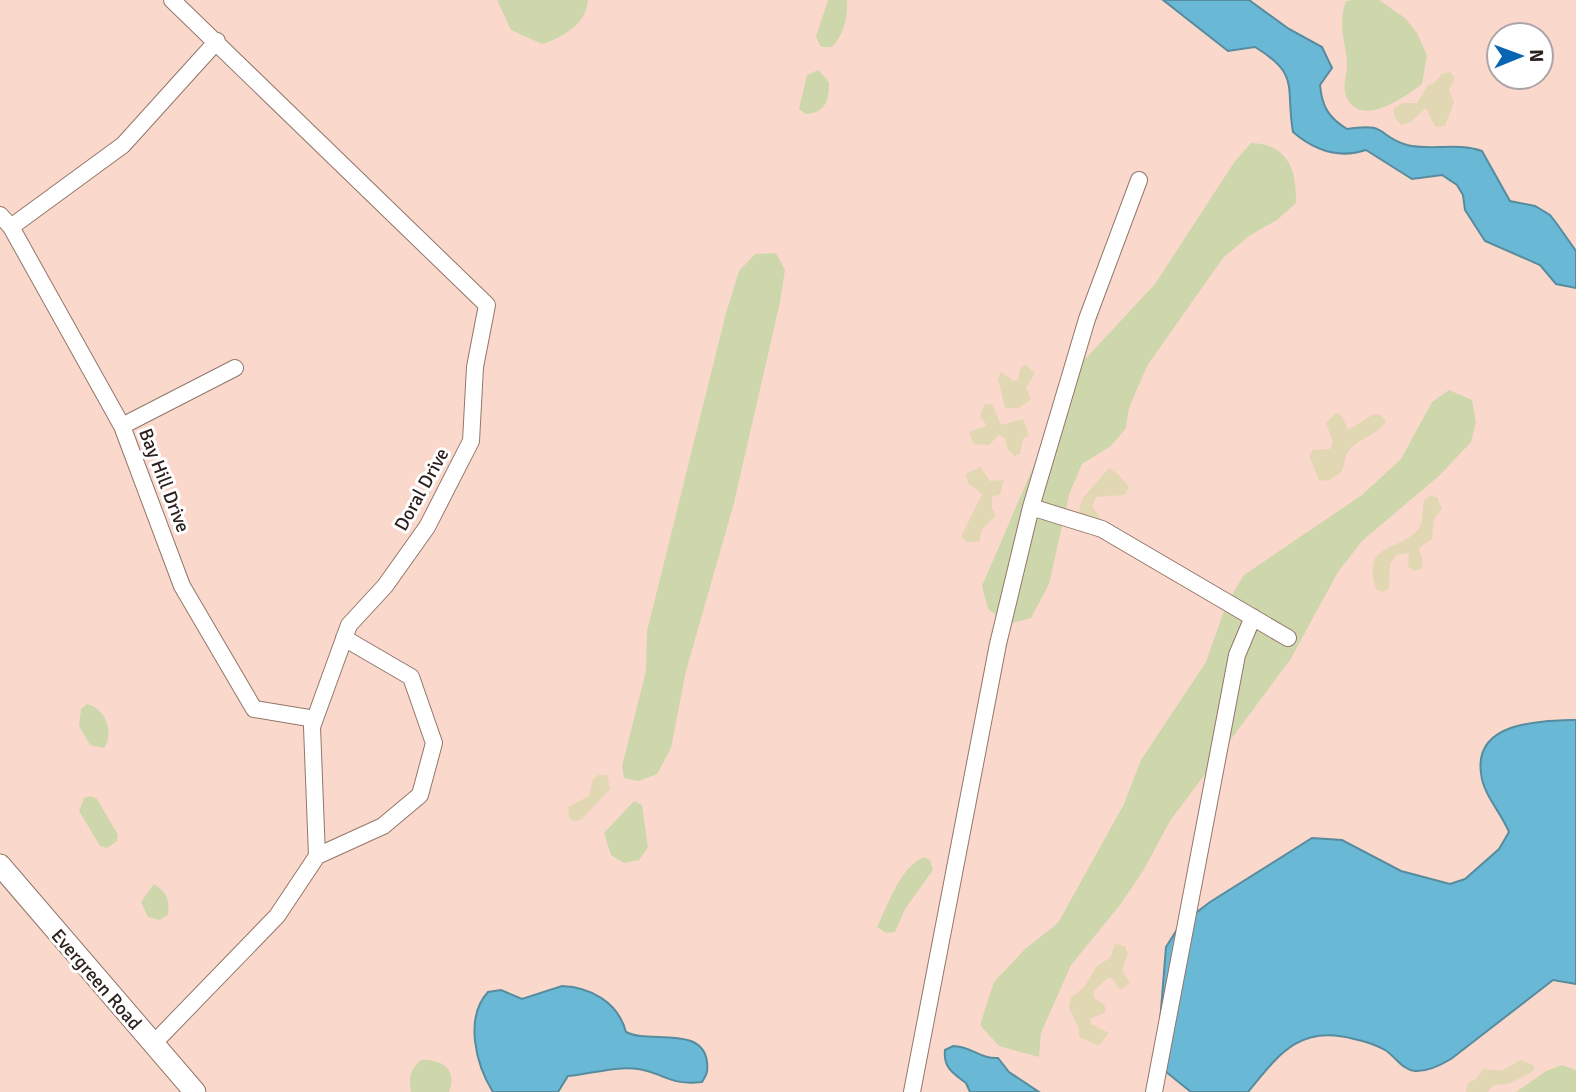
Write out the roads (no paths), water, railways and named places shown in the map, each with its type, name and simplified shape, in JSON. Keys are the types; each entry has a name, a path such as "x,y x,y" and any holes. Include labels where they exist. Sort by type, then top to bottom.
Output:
{"street":[{"name":"Doral Drive","path":"172,0 487,305 475,367 471,441 427,527 385,586 349,625 312,727 317,856"},
{"path":"5,221 123,145 217,41"},
{"path":"912,1092 998,645 1031,507 1087,319 1139,180"},
{"name":"Bay Hill Drive","path":"5,221 122,426 182,586 254,709 315,719"},
{"path":"122,426 235,368"},
{"path":"1031,507 1102,529 1288,638"},
{"path":"1154,1092 1237,655 1253,617"},
{"path":"153,1044 277,916 317,856 383,826 420,794 434,743 411,677 344,638"},
{"name":"Evergreen Road","path":"0,865 195,1092"}],"water":[{"path":"1163,0 1249,0 1289,29 1322,47 1332,68 1320,85 1323,100 1335,121 1347,129 1370,127 1416,147 1463,147 1482,151 1510,201 1535,206 1550,215 1576,251 1576,288 1556,284 1540,265 1485,241 1465,210 1463,195 1457,185 1442,175 1412,179 1366,150 1346,154 1309,144 1293,132 1288,83 1285,74 1270,57 1255,47 1228,51"},
{"path":"1576,720 1576,984 1553,980 1451,1059 1425,1070 1410,1070 1385,1050 1335,1035 1305,1039 1292,1046 1248,1092 1191,1092 1160,1067 1158,1047 1166,947 1180,925 1210,902 1312,838 1342,840 1401,871 1450,884 1465,879 1499,849 1509,832 1482,781 1482,756 1488,743 1513,727 1545,721"},
{"path":"562,986 583,989 602,998 617,1012 626,1032 647,1037 685,1039 696,1043 707,1062 707,1073 702,1082 675,1081 638,1069 620,1069 568,1076 558,1092 493,1092 482,1069 475,1042 476,1015 488,992 501,990 522,999"},
{"path":"953,1046 986,1057 998,1058 1009,1072 1039,1092 970,1092 966,1083 950,1070 946,1061 945,1050"}]}
